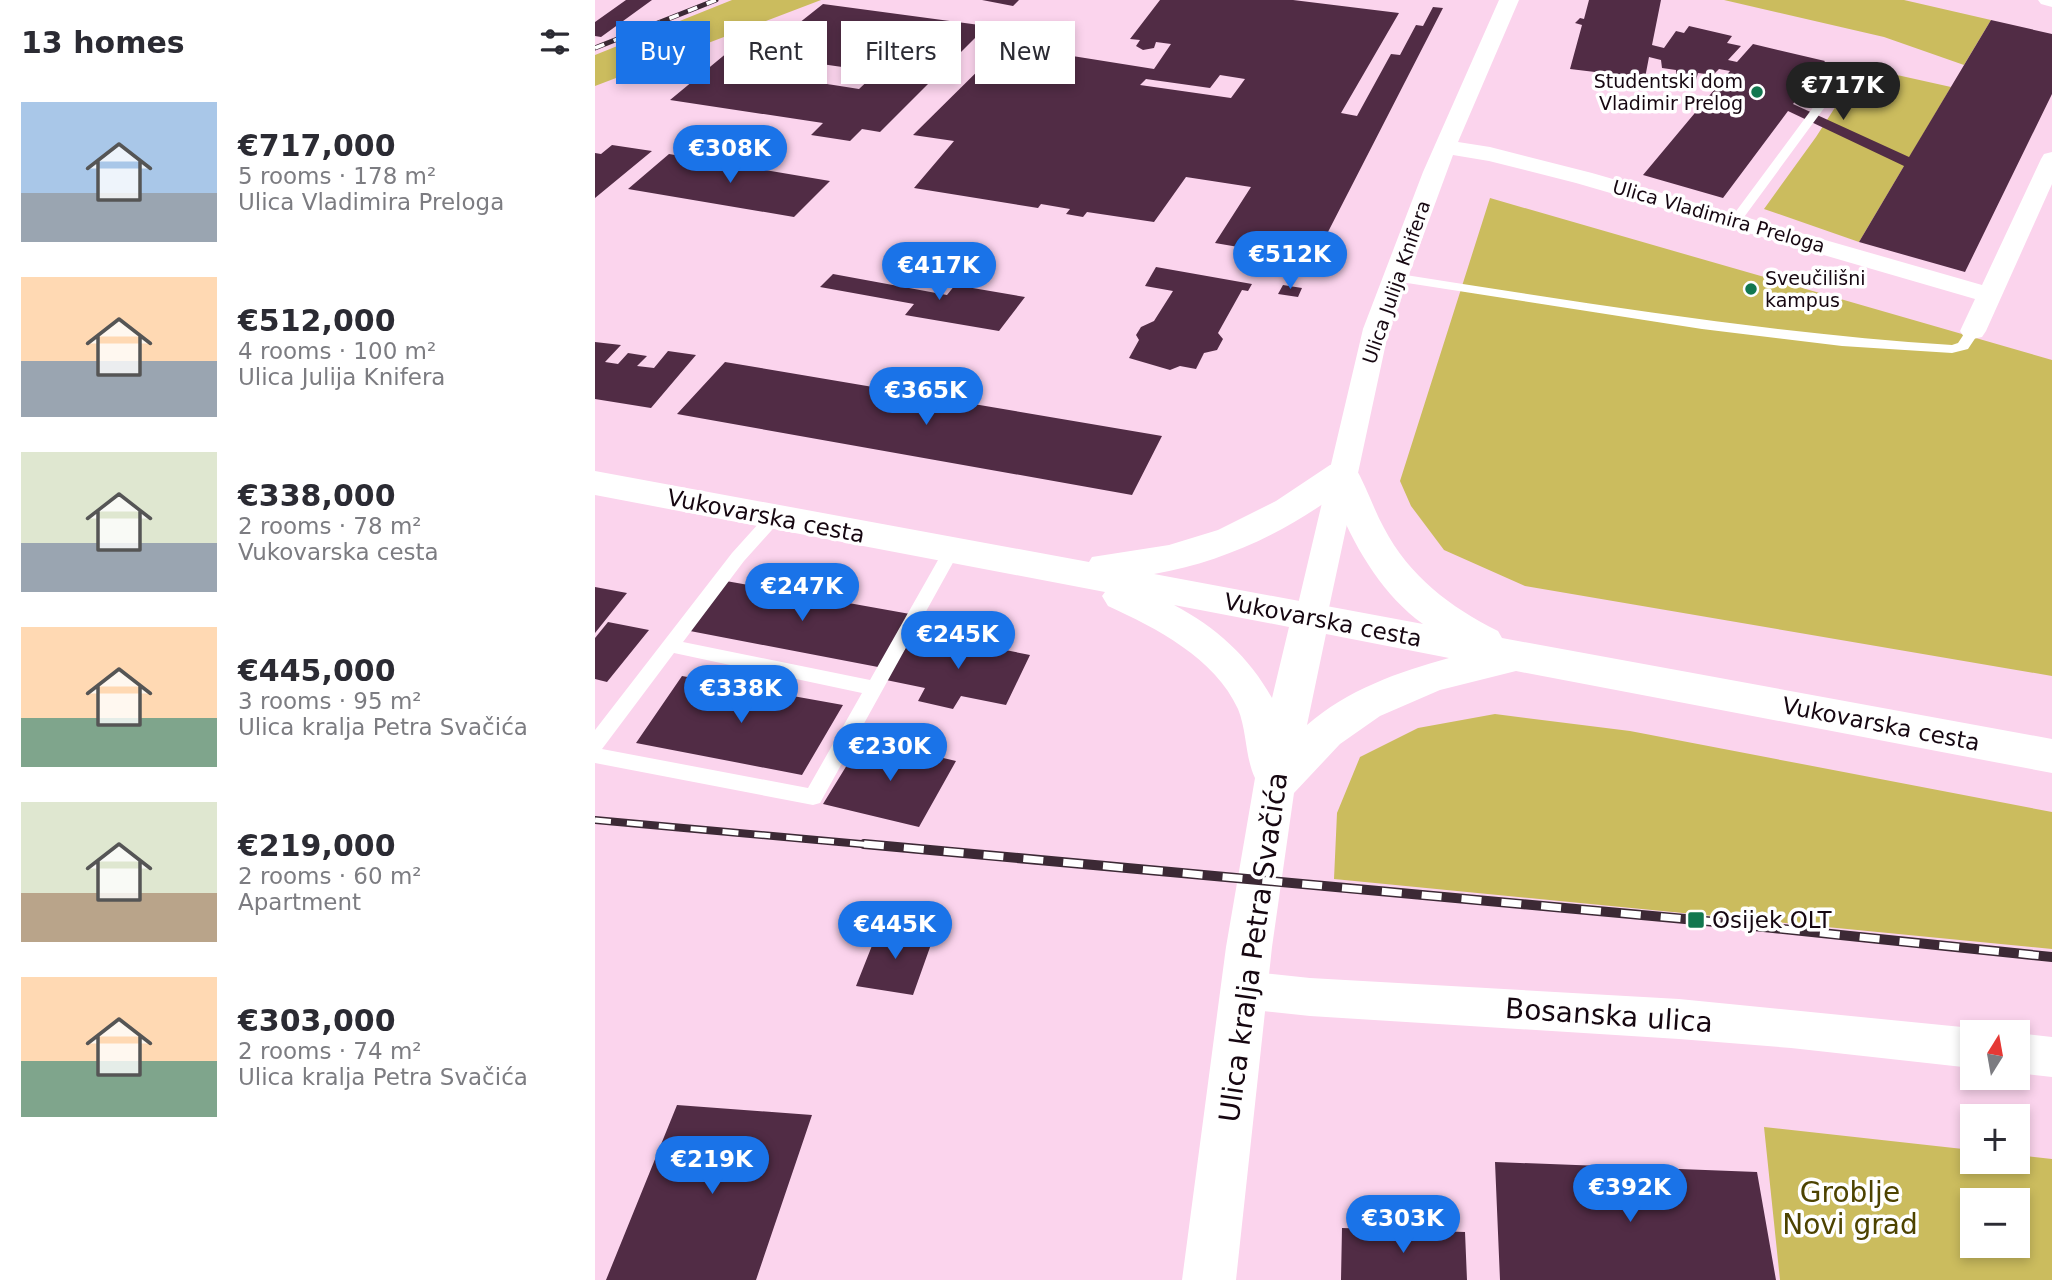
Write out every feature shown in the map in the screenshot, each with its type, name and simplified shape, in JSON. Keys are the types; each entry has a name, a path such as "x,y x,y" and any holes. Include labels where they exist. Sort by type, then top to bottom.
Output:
{"main road":[{"path":"1044,568 1128,566 1158,562 1222,543 1317,493 1342,474 1361,522 1401,583 1439,615 1471,635 1520,656"},
{"name":"Vukovarska cesta","path":"595,483 2052,756"},
{"path":"1044,568 1161,613 1200,638 1231,667 1253,700 1265,732 1274,787"},
{"name":"Ulica kralja Petra Svačića","path":"1209,1280 1244,990 1274,787 1311,617"},
{"path":"1274,787 1327,730 1373,702 1451,672 1520,656"}],"street":[{"name":"Ulica Julija Knifera","path":"1311,617 1372,342 1393,277 1445,147 1510,0"},
{"name":"Ulica Vladimira Preloga","path":"1445,147 1537,166 1990,295"},
{"path":"1973,331 1990,295 2040,217 2052,159"},
{"name":"Bosanska ulica","path":"1244,990 1310,997 1791,1028 1960,1047"},
{"path":"2030,1054 2052,1057"}],"lane":[{"path":"1735,221 1824,100"},
{"path":"1393,277 1702,325 1854,343 1952,349 1963,346 1973,331"},
{"path":"595,744 738,557 774,517"},
{"path":"595,755 813,797 952,550"},
{"path":"670,646 874,688"}],"green space":[{"path":"732,0 821,0 766,21 724,21 724,37 710,42 710,21 680,21"},
{"path":"1724,0 1904,0 1991,20 1964,65 1884,37"},
{"path":"616,47 616,78 595,86 595,55"},
{"path":"1861,67 1951,87 1859,242 1764,209 1816,137"},
{"path":"1490,198 2052,360 2052,676 1525,586 1444,550 1411,506 1400,481"},
{"path":"1495,714 1630,731 2052,812 2052,949 1334,879 1337,813 1360,757 1418,728"},
{"name":"Groblje Novi grad","path":"1764,1127 1960,1149 1960,1174 2030,1174 2030,1156 2052,1159 2052,1280 1780,1280"}],"building":[{"path":"626,0 652,0 623,21 616,21 616,26 601,37 595,36 595,22"},
{"path":"982,0 1019,0 1013,6"},
{"path":"1160,0 1293,0 1399,13 1341,113 1357,116 1391,54 1400,55 1416,25 1423,26 1433,7 1443,8 1310,267 1282,262 1286,255 1215,243 1251,187 1186,177 1154,222 1087,212 1083,217 1066,214 1070,209 1041,204 1038,208 914,188 954,141 913,135 975,74 975,84 1075,84 1075,56 1154,69 1171,44 1156,42 1154,48 1143,50 1136,46 1140,40 1130,39","holes":["1220,75 1245,79 1231,98 1140,85 1146,79 1210,88"]},
{"path":"1589,0 1661,0 1652,45 1664,48 1676,31 1684,33 1689,26 1732,36 1727,43 1741,46 1728,60 1737,62 1753,44 1825,61 1793,104 1909,157 1991,20 2052,34 2052,94 1965,272 1859,242 1904,166 1788,111 1723,198 1643,175 1730,71 1719,69 1713,75 1698,73 1696,80 1676,77 1676,70 1662,68 1661,60 1649,57 1645,78 1570,69 1582,25 1575,23 1580,18 1584,19"},
{"path":"823,4 950,21 841,21 841,67 827,65 827,21 802,21"},
{"path":"961,23 975,24 975,38 961,52"},
{"path":"724,55 724,84 827,84 859,89 864,84 928,84 880,132 862,129 850,141 811,135 823,123 670,100 689,84 710,84 710,67"},
{"path":"612,145 652,151 595,198 595,153 601,154"},
{"path":"669,154 830,181 794,217 628,189"},
{"path":"1156,267 1252,284 1248,291 1242,290 1218,333 1223,339 1217,350 1204,353 1196,369 1180,366 1170,370 1129,358 1139,340 1136,335 1141,327 1154,321 1173,291 1145,286"},
{"path":"833,274 947,295 955,285 1025,297 999,331 905,315 914,304 820,287"},
{"path":"1283,285 1302,288 1298,297 1278,294"},
{"path":"595,342 621,345 605,362 618,364 628,353 647,356 637,366 654,368 668,351 696,355 651,408 595,399"},
{"path":"725,362 1162,436 1132,495 677,414"},
{"path":"726,581 910,614 878,667 690,631"},
{"path":"595,587 627,593 595,633"},
{"path":"608,622 649,630 607,682 595,679 595,638"},
{"path":"915,632 1030,655 1006,705 961,696 953,709 918,701 925,688 886,680"},
{"path":"682,676 843,705 802,775 636,743"},
{"path":"863,739 956,761 919,827 823,804"},
{"path":"879,928 934,936 913,995 856,986"},
{"path":"677,1105 812,1115 756,1280 606,1280"},
{"path":"1495,1162 1757,1172 1776,1280 1500,1280"},
{"path":"1342,1228 1465,1232 1467,1280 1341,1280"}],"railway":[{"path":"595,48 716,0"},
{"path":"595,820 883,846"},
{"path":"864,844 1696,920 2052,957"}],"place":[{"name":"Studentski dom Vladimir Prelog","path":"1757,92"},
{"name":"Sveučilišni kampus","path":"1751,289"},
{"name":"Osijek OLT","path":"1696,920"}]}
